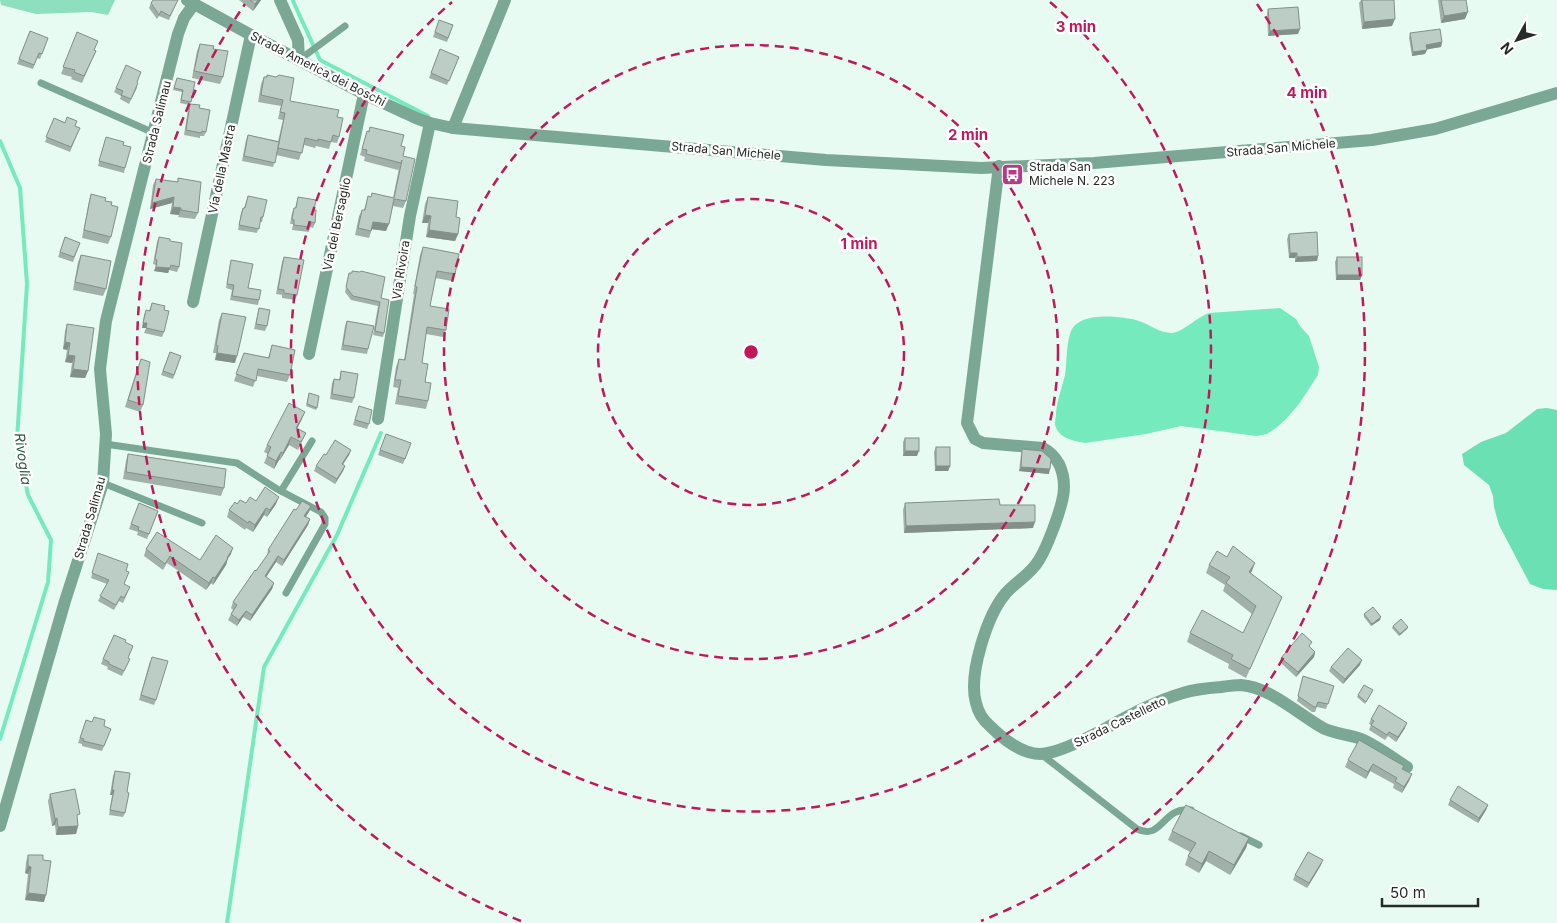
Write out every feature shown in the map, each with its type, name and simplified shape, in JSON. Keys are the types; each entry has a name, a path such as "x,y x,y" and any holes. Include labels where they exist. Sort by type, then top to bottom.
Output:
{"street":[{"path":"280,0 298,40 299,60"},
{"path":"453,128 506,0"},
{"name":"Strada America dei Boschi","path":"191,2 364,94 416,118 453,128"},
{"name":"Strada Salimau","path":"0,826 64,601 103,483 106,434 100,369 106,321 178,34 191,2"},
{"name":"Via della Mastra","path":"193,302 251,35"},
{"name":"Strada San Michele","path":"453,128 826,160 981,168 1094,163 1372,140 1435,129 1557,93"},
{"name":"Via del Bersaglio","path":"309,354 364,94"},
{"name":"Via Rivoira","path":"378,419 410,216 430,123"},
{"path":"999,166 967,424 975,439 983,443 1043,448 1049,451 1056,458 1060,466 1065,488 1063,500 1046,548 1034,567 1006,593 987,627 974,676 975,702 980,714 996,732 1014,745 1030,752 1041,754"},
{"name":"Strada Castelletto","path":"1041,754 1070,746 1160,701 1183,693 1199,689 1240,685 1264,691 1325,729 1361,739 1407,767"}],"lane":[{"path":"299,60 345,26"},
{"path":"42,83 154,133"},
{"path":"281,491 312,440"},
{"path":"105,444 237,463 281,491 321,512 325,518 325,524 286,593"},
{"path":"103,483 202,523"},
{"path":"1041,754 1144,832 1152,831 1175,812 1183,809 1201,815"},
{"path":"1234,832 1259,845"}],"shaded area":[{"path":"0,0 115,0 108,15 91,12 36,14 1,5"},
{"path":"1280,308 1296,319 1309,336 1319,367 1318,375 1299,404 1286,419 1267,434 1256,436 1181,426 1146,434 1085,443 1062,436 1056,429 1058,399 1065,375 1070,334 1080,322 1089,318 1119,317 1136,320 1167,333 1172,333 1181,330 1209,313"},
{"path":"1537,409 1557,410 1557,590 1543,589 1530,584 1499,525 1489,485 1464,465 1462,454 1481,442 1506,433"}],"building":[{"path":"153,0 178,0 170,16 161,11 159,15 151,3"},
{"path":"250,0 258,0 255,4"},
{"path":"1362,0 1394,0 1395,19 1364,22"},
{"path":"1441,0 1466,0 1468,12 1444,16"},
{"path":"1298,7 1300,29 1270,31 1268,9"},
{"path":"439,20 453,25 448,38 435,32"},
{"path":"1440,29 1442,42 1426,45 1427,50 1413,52 1410,33"},
{"path":"30,31 48,38 42,54 39,53 34,65 19,59"},
{"path":"77,32 98,41 94,50 96,51 84,76 74,72 75,70 63,67"},
{"path":"200,44 214,46 213,49 228,51 223,77 194,71"},
{"path":"440,49 459,57 449,81 431,73"},
{"path":"126,65 141,72 131,99 121,95 123,91 116,88"},
{"path":"267,75 294,78 290,101 339,110 337,117 343,118 339,137 333,135 331,142 305,138 302,153 278,148 285,113 280,112 283,100 261,95 264,77 267,77"},
{"path":"177,78 195,82 191,102 181,100 183,90 174,88"},
{"path":"190,104 200,105 199,108 210,110 206,132 186,130"},
{"path":"67,117 77,121 75,126 80,128 71,147 46,137 54,118 65,123"},
{"path":"370,127 404,135 401,146 405,147 403,156 415,159 406,201 394,199 389,224 373,222 371,231 358,228 362,210 365,210 368,196 371,197 372,193 394,198 402,160 401,163 366,154 367,150 362,149"},
{"path":"248,135 279,142 275,163 244,156"},
{"path":"106,137 124,142 123,145 131,147 125,168 99,161"},
{"path":"178,178 201,182 198,213 173,207 174,197 152,203 156,179 178,182"},
{"path":"91,194 106,198 105,201 112,202 111,205 118,207 111,237 84,230"},
{"path":"248,196 267,200 259,229 239,225"},
{"path":"298,197 316,200 314,210 316,210 315,223 311,222 310,227 294,225 294,220 292,219"},
{"path":"428,197 458,201 456,217 460,218 458,234 429,230 431,216 425,215"},
{"path":"1317,232 1318,256 1297,257 1297,253 1290,253 1289,234"},
{"path":"65,237 80,243 74,257 60,252"},
{"path":"159,237 182,243 179,267 171,265 170,268 156,267 157,260 155,259"},
{"path":"423,247 459,254 455,274 437,271 430,306 449,309 446,330 427,327 422,363 428,364 425,382 431,383 428,401 398,396 401,380 395,380 399,359 405,360 417,287 415,286"},
{"path":"81,255 111,261 106,289 75,282"},
{"path":"284,257 304,260 297,295 284,293 284,290 278,289"},
{"path":"1337,257 1362,257 1362,275 1337,275"},
{"path":"231,260 253,264 248,288 261,290 259,300 232,296 234,285 227,284"},
{"path":"352,271 361,271 385,277 381,298 389,300 384,333 375,331 380,302 353,296 346,287 349,273 352,273"},
{"path":"152,303 165,306 164,310 169,311 164,332 146,328 147,323 143,323 146,310 150,311"},
{"path":"259,308 270,310 267,326 256,324"},
{"path":"222,313 246,317 237,356 217,353 218,346 216,345"},
{"path":"347,321 374,326 368,349 343,345"},
{"path":"67,324 94,328 88,371 73,369 75,356 68,355 70,343 65,342"},
{"path":"272,345 295,350 290,375 258,369 256,381 236,374 244,353 269,358"},
{"path":"170,352 181,356 174,375 163,371"},
{"path":"141,359 150,362 143,405 128,400"},
{"path":"341,371 358,374 354,398 332,394 334,379 340,380"},
{"path":"309,393 319,396 317,408 307,404"},
{"path":"289,403 305,412 296,428 306,433 301,442 291,437 283,453 281,452 276,461 267,456 271,447 267,445"},
{"path":"359,406 372,410 369,424 355,420"},
{"path":"386,434 411,443 405,459 380,450"},
{"path":"905,438 919,438 919,451 905,451"},
{"path":"335,440 351,450 342,464 345,466 337,479 316,466 324,454 326,455"},
{"path":"936,447 950,447 950,466 936,466"},
{"path":"1022,449 1042,451 1051,459 1050,469 1021,467"},
{"path":"128,454 226,469 224,488 126,472"},
{"path":"265,487 279,497 270,510 266,508 255,525 249,521 248,523 229,510 235,502 237,504 240,500 246,503 250,497 256,501"},
{"path":"999,499 1000,505 1035,505 1035,522 906,526 905,503"},
{"path":"302,501 311,506 304,516 310,519 284,560 278,556 265,576 274,583 252,615 246,611 239,620 231,614 237,605 233,602 270,551 268,550 294,509 296,510"},
{"path":"139,503 158,511 149,534 138,530 139,527 131,524"},
{"path":"157,532 200,560 216,535 233,548 215,578 213,577 209,583 170,556 165,564 146,549"},
{"path":"1233,546 1255,563 1249,572 1282,597 1250,669 1231,659 1233,655 1190,633 1202,610 1243,633 1256,606 1226,583 1230,577 1209,565 1217,551 1227,557"},
{"path":"98,553 128,564 126,571 129,572 124,584 130,587 124,598 121,596 116,605 100,596 109,580 92,573"},
{"path":"1373,607 1381,617 1372,624 1364,614"},
{"path":"1401,619 1408,627 1400,634 1393,626"},
{"path":"1302,633 1312,642 1309,646 1315,652 1298,672 1281,658"},
{"path":"114,635 126,640 125,642 133,646 128,658 130,659 124,671 103,659"},
{"path":"1348,648 1362,660 1345,679 1331,667"},
{"path":"152,657 168,661 156,700 141,695"},
{"path":"1303,676 1334,686 1328,704 1318,702 1316,707 1314,707 1298,696"},
{"path":"1364,685 1373,690 1366,702 1358,695"},
{"path":"1379,705 1407,723 1398,737 1389,732 1387,735 1371,725 1374,721 1371,719"},
{"path":"94,717 105,720 104,726 111,729 104,746 83,741 84,739 80,738 86,720 92,722"},
{"path":"1359,740 1404,766 1402,769 1412,774 1404,787 1395,781 1397,778 1373,764 1368,772 1348,760"},
{"path":"115,771 130,773 125,813 110,810"},
{"path":"1458,786 1488,805 1479,818 1450,800"},
{"path":"75,789 80,814 77,815 78,826 58,827 50,794"},
{"path":"1186,805 1249,838 1234,865 1209,851 1202,864 1188,856 1196,843 1172,831"},
{"path":"1308,852 1323,860 1309,883 1295,875"},
{"path":"28,855 43,855 43,860 51,861 46,895 28,893 31,867 28,866"}],"waterway":[{"path":"293,1 320,60 428,116"},
{"name":"Rivoglia","path":"0,141 20,188 27,284 17,439 28,495 51,540 48,582 0,739"},
{"path":"227,923 264,667 337,535 381,433"}],"place":[{"name":"Strada San Michele N. 223","path":"1013,174"}]}
